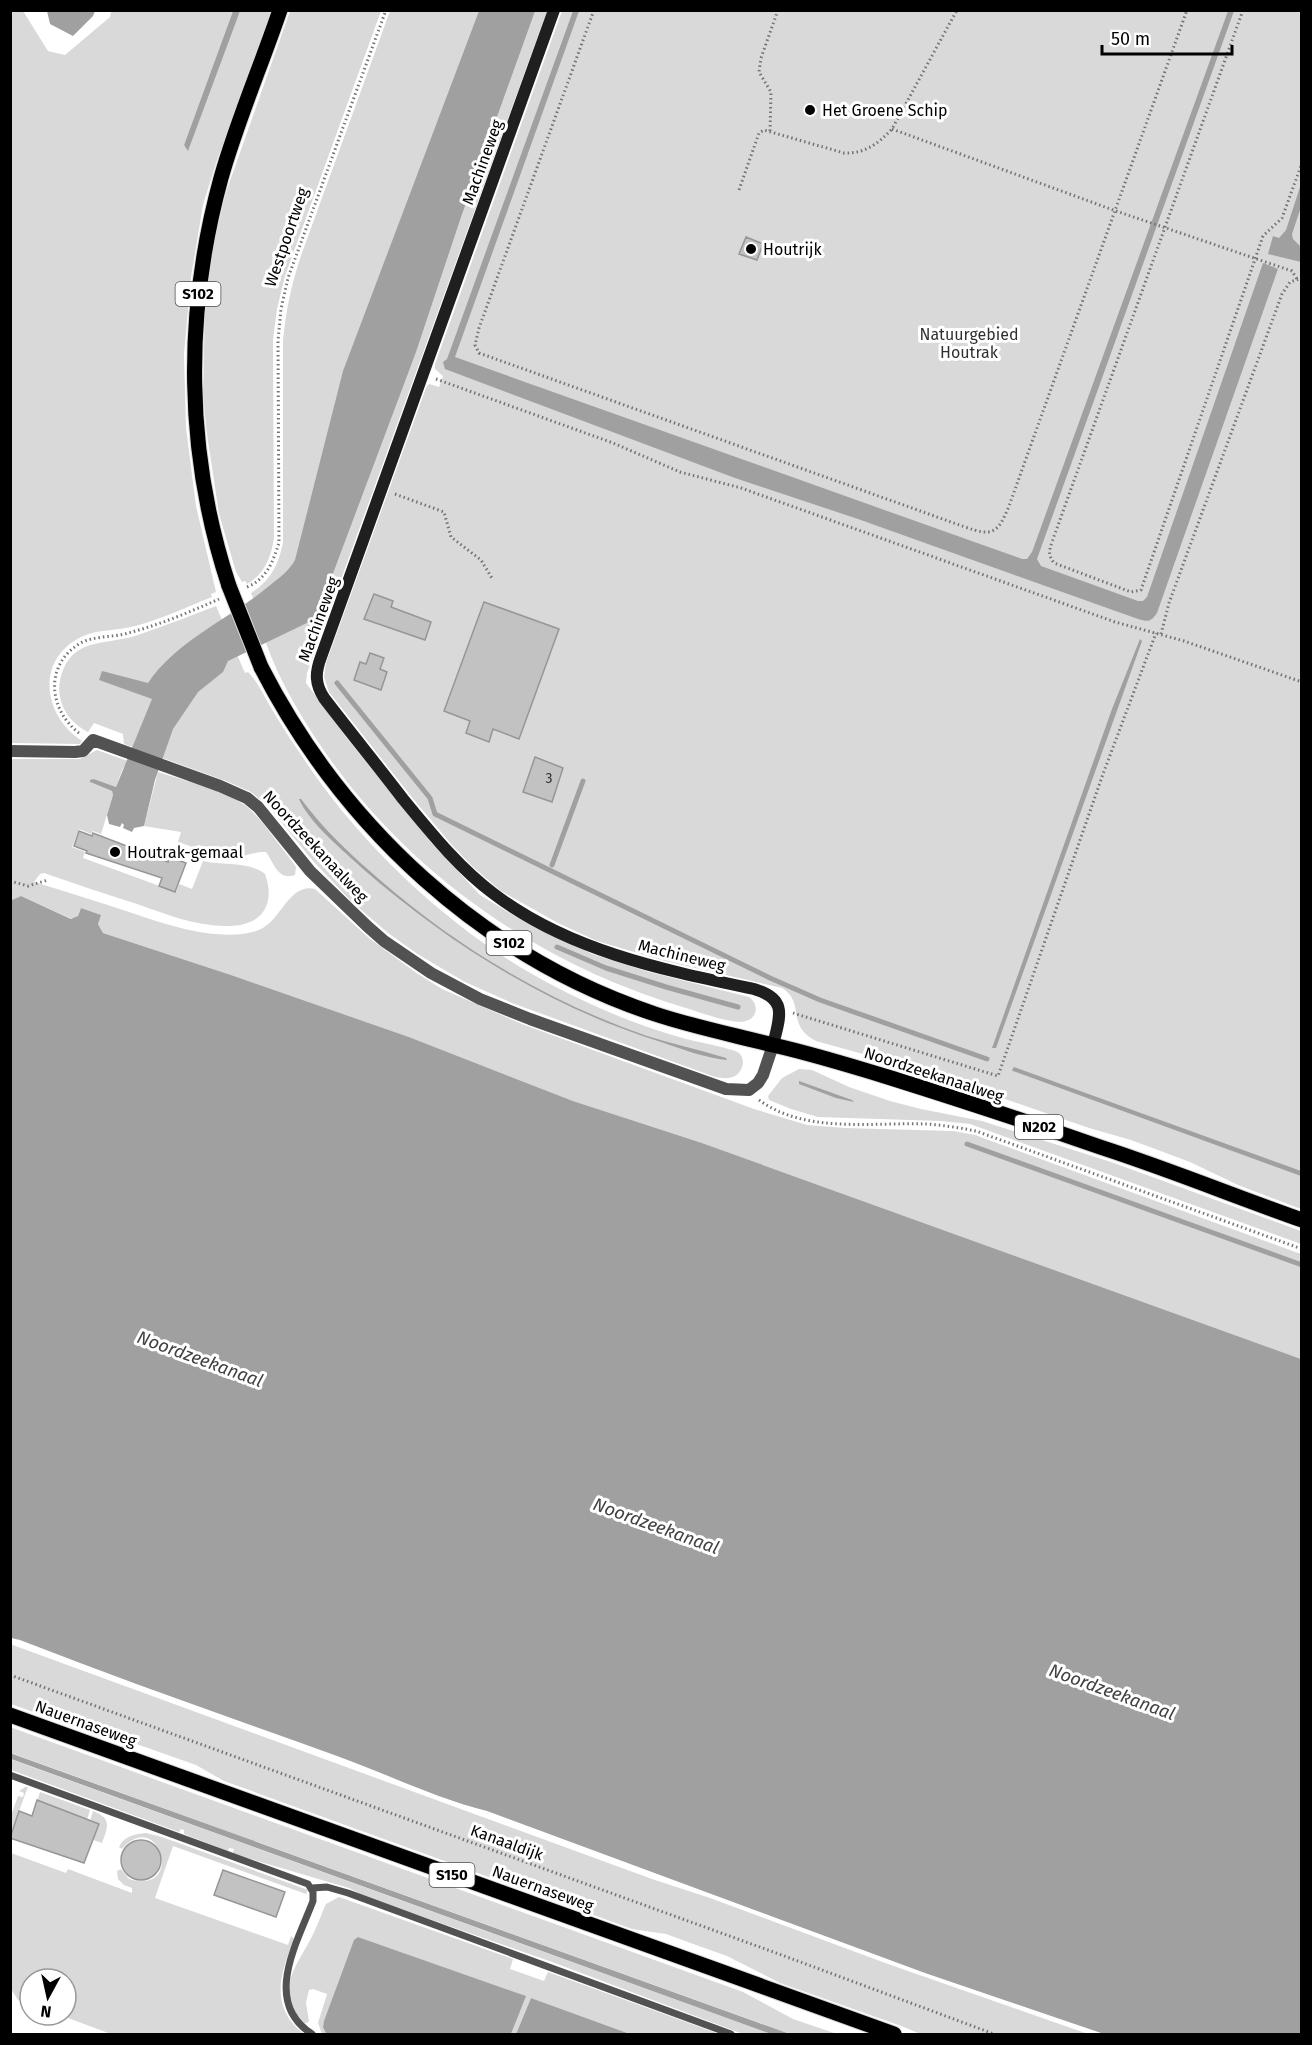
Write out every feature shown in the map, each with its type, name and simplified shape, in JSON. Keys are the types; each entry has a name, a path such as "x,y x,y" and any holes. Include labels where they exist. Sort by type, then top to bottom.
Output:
{"main road":[{"name":"S102","path":"280,10 222,175 203,255 196,307 193,385 199,455 211,524 231,591 261,667 307,745 362,817 412,869 482,925 556,971 618,1000 680,1022 773,1045"},
{"name":"Noordzeekanaalweg","path":"773,1045 951,1097 1102,1147 1302,1220"},
{"name":"Nauernaseweg","path":"10,1715 894,2034"}],"street":[{"name":"Machineweg","path":"554,10 318,665 316,682 324,698 420,820 460,864 496,896 550,928 592,946 644,964 765,992 774,998 779,1009"},
{"path":"10,751 75,752 89,747 93,740"},
{"name":"Noordzeekanaalweg","path":"93,740 247,798 263,813 310,871 367,926 408,957 455,986 530,1019 706,1083 726,1089 749,1090"},
{"path":"749,1090 764,1075 773,1045 779,1009"}],"lane":[{"path":"10,1775 229,1857 303,1881 312,1888 327,1887 348,1893 731,2034"},
{"path":"312,1888 313,1901 285,1979 286,1997 291,2013 301,2026 312,2034"}],"path":[{"name":"Westpoortweg","path":"231,591 253,585 266,573 273,562 279,543 278,341 281,309 288,278 386,10"},
{"path":"594,10 479,327 475,345 479,353 965,527 989,533 997,529 1009,506 1187,10"},
{"path":"770,131 771,92 759,72 761,58 778,10"},
{"path":"739,190 759,134 764,130 844,153 854,153 873,146 892,129 957,10"},
{"path":"1243,10 1049,551 1054,563 1131,592 1141,590 1266,231 1280,222 1302,163"},
{"path":"779,1009 998,1076 1103,774 1158,634 1282,294 1290,282 1299,278 1292,271 1116,211 892,129"},
{"path":"423,374 613,443 680,472 741,488 1106,619 1199,646 1302,682"},
{"path":"382,489 444,512 451,537 481,560 493,580"},
{"path":"93,740 81,734 65,720 55,699 54,685 57,672 69,652 87,640 135,631 231,591"},
{"path":"10,881 28,886 48,880"},
{"path":"749,1090 766,1105 817,1122 851,1125 925,1124 976,1131 1302,1249"},
{"name":"Kanaaldijk","path":"10,1675 994,2034"}],"green space":[{"path":"11,11 23,11 48,51 65,55 110,17 111,11 233,11 184,145 188,150 239,11 272,11 216,163 203,205 191,277 184,354 186,428 196,506 216,592 211,594 212,597 145,623 87,634 66,647 56,659 51,673 52,703 69,730 82,741 80,744 11,743"},
{"path":"290,11 381,11 285,276 277,309 273,340 274,538 263,570 247,584 245,581 242,582 236,572 219,514 203,396 205,306 214,242 226,192"},
{"path":"390,11 547,11 307,673 306,683 346,737 429,840 480,895 516,917 592,954 649,972 749,997 756,1010 753,1016 746,1021 726,1020 701,1013 633,990 579,967 528,939 478,907 432,871 390,831 351,787 316,739 282,680 266,643 270,640 251,593 272,572 279,559 283,543 283,341 288,306 303,250"},
{"name":"Natuurgebied Houtrak","path":"562,11 1301,11 1301,1209 1238,1185 1190,1162 1131,1140 1089,1128 924,1071 816,1041 801,1028 793,1000 782,988 665,961 597,941 558,923 501,891 473,867 410,795 329,692 324,677 326,663 426,388 429,384 439,387 443,376 435,369 435,364"},
{"path":"216,606 245,673 248,672 258,684 280,723 312,771 355,827 406,880 462,927 520,967 580,999 622,1017 686,1039 735,1051 739,1053 743,1061 740,1071 730,1078 715,1077 512,1003 465,982 419,955 388,933 351,901 313,861 268,806 251,792 124,744 123,734 94,723 88,732 70,718 61,703 59,687 63,670 76,652 95,644 138,635"},
{"path":"97,750 128,761 116,787 94,779 90,782 112,791 113,795 101,834 93,831 91,834 79,829 72,847 85,852 83,858 176,892 179,884 192,889 203,861 251,867 265,874 269,895 264,911 250,922 218,926 173,916 44,873 40,874 34,882 168,925 198,932 227,935 249,933 261,929 294,895 307,888 315,889 369,938 415,972 442,989 522,1024 754,1109 807,1125 953,1131 975,1135 1301,1254 1301,1359 702,1143 573,1101 409,1037 103,933 98,924 100,915 81,908 78,916 72,919 21,896 11,901 11,759 80,759"},
{"path":"158,772 216,791 246,806 265,825 292,861 296,867 295,875 280,873 266,852 225,858 178,842 181,832 144,826"},
{"path":"799,1069 812,1070 849,1087 890,1101 982,1121 1111,1162 1301,1231 1301,1244 970,1124 818,1117 769,1100 768,1096 782,1078"},
{"path":"10,1644 652,1879 1088,2034 920,2034 780,1983 727,1956 666,1934 632,1929 224,1781 196,1765 128,1741 97,1735 11,1704"},
{"path":"10,1727 743,1992 793,2019 837,2034 790,2034 11,1753"},
{"path":"10,1759 771,2034 743,2034 552,1962 364,1896 349,1888 244,1857 233,1853 234,1849 229,1848 228,1851 184,1834 184,1830 181,1829 179,1832 11,1770"},
{"path":"28,1787 11,1832 11,1816 18,1796 23,1797 24,1793 19,1791"},
{"path":"40,1792 90,1810 87,1820 37,1801"},
{"path":"93,1811 106,1820 106,1832 102,1843 93,1840 90,1821"},
{"path":"146,1833 162,1837 308,1890 306,1894 173,1846 155,1898 288,1945 291,1936 294,1939 282,1977 282,2001 293,2024 304,2034 111,2034 78,2022 78,1967 18,1967 18,2000 11,1989 11,1853 66,1873 68,1869 132,1893 132,1888 124,1885 118,1879 117,1871 121,1869 129,1879 147,1881 157,1875 162,1866 161,1854 156,1844 147,1838 135,1839 122,1849 119,1847 127,1838"},
{"path":"339,1897 513,1959 510,1969 544,1981 548,1972 719,2034 630,2034 531,1998 516,2034 511,2034 525,1996 358,1937 326,2033 331,2034 322,2034 318,2023 327,1994 313,1989 309,1990 306,2003 309,2021 302,2023 294,2009 290,1996 290,1985 296,1964 326,1904"}],"water":[{"path":"47,10 95,11 93,16 73,36 50,24"},
{"path":"233,11 240,11 188,151 184,145"},
{"path":"479,11 535,11 461,217 416,352 317,616 228,661 223,672 198,692 173,729 155,780 144,826 134,828 132,832 123,828 122,823 120,827 109,824 107,815 112,791 90,780 94,779 116,787 152,699 99,680 102,671 148,683 174,654 205,630 254,598 284,574 295,560 343,371"},
{"path":"573,11 579,11 455,357 1027,559 1032,552 1228,11 1234,11 1037,559 1041,566 1138,601 1143,601 1147,597 1263,263 1278,269 1157,613 1151,620 1138,619 858,519 735,478 445,369 443,362 447,359"},
{"path":"1301,184 1301,207 1292,234 1293,239 1301,247 1301,262 1268,254 1273,236 1279,238 1286,230"},
{"path":"1140,639 1142,641 996,1048 992,1048 1112,709"},
{"path":"299,799 348,852 410,905 506,971 575,1007 611,1022 647,1036 727,1060 694,1053 620,1028 541,992 503,971 466,948 396,897 319,827"},
{"name":"Noordzeekanaal","path":"21,896 71,919 78,916 81,908 101,915 98,924 103,933 409,1037 573,1101 702,1143 1301,1359 1301,2034 1104,2034 925,1973 11,1638 10,901"},
{"path":"1014,1067 1301,1171 1301,1176 1013,1071"},
{"path":"799,1081 852,1100 854,1102 799,1084"},
{"path":"10,1753 790,2034 771,2034 11,1759"},
{"path":"358,1937 526,1996 511,2034 326,2033 323,2027 324,2021 354,1940"},
{"path":"531,1998 630,2034 516,2034"}],"building":[{"name":"Houtrijk","path":"746,237 763,244 757,260 739,254"},
{"path":"374,594 393,601 391,607 431,622 425,640 364,619"},
{"path":"484,602 559,629 519,739 493,729 489,742 466,733 470,721 444,711"},
{"path":"370,653 384,658 380,669 387,672 381,690 354,680 360,662 366,664"},
{"path":"535,757 563,768 552,802 523,792"},
{"path":"79,831 92,836 93,833 168,862 169,857 186,863 175,892 159,886 162,878 86,853 87,851 74,846"},
{"path":"37,1800 99,1824 84,1863 10,1838 19,1811 32,1816"},
{"path":"141,1840 149,1841 155,1846 160,1852 160,1868 155,1874 149,1879 141,1880 133,1879 127,1874 122,1868 121,1860 122,1852 127,1846 133,1841"},
{"path":"223,1870 285,1892 276,1917 214,1895"}],"waterway":[{"path":"337,683 430,798 435,814 770,978 820,1000 987,1059"},
{"path":"552,865 583,781"},
{"path":"557,947 606,968 738,1007"},
{"path":"967,1144 1302,1265"}],"place":[{"name":"Het Groene Schip","path":"810,110"},
{"name":"Houtrijk","path":"751,249"},
{"name":"Houtrak-gemaal","path":"115,852"}]}
